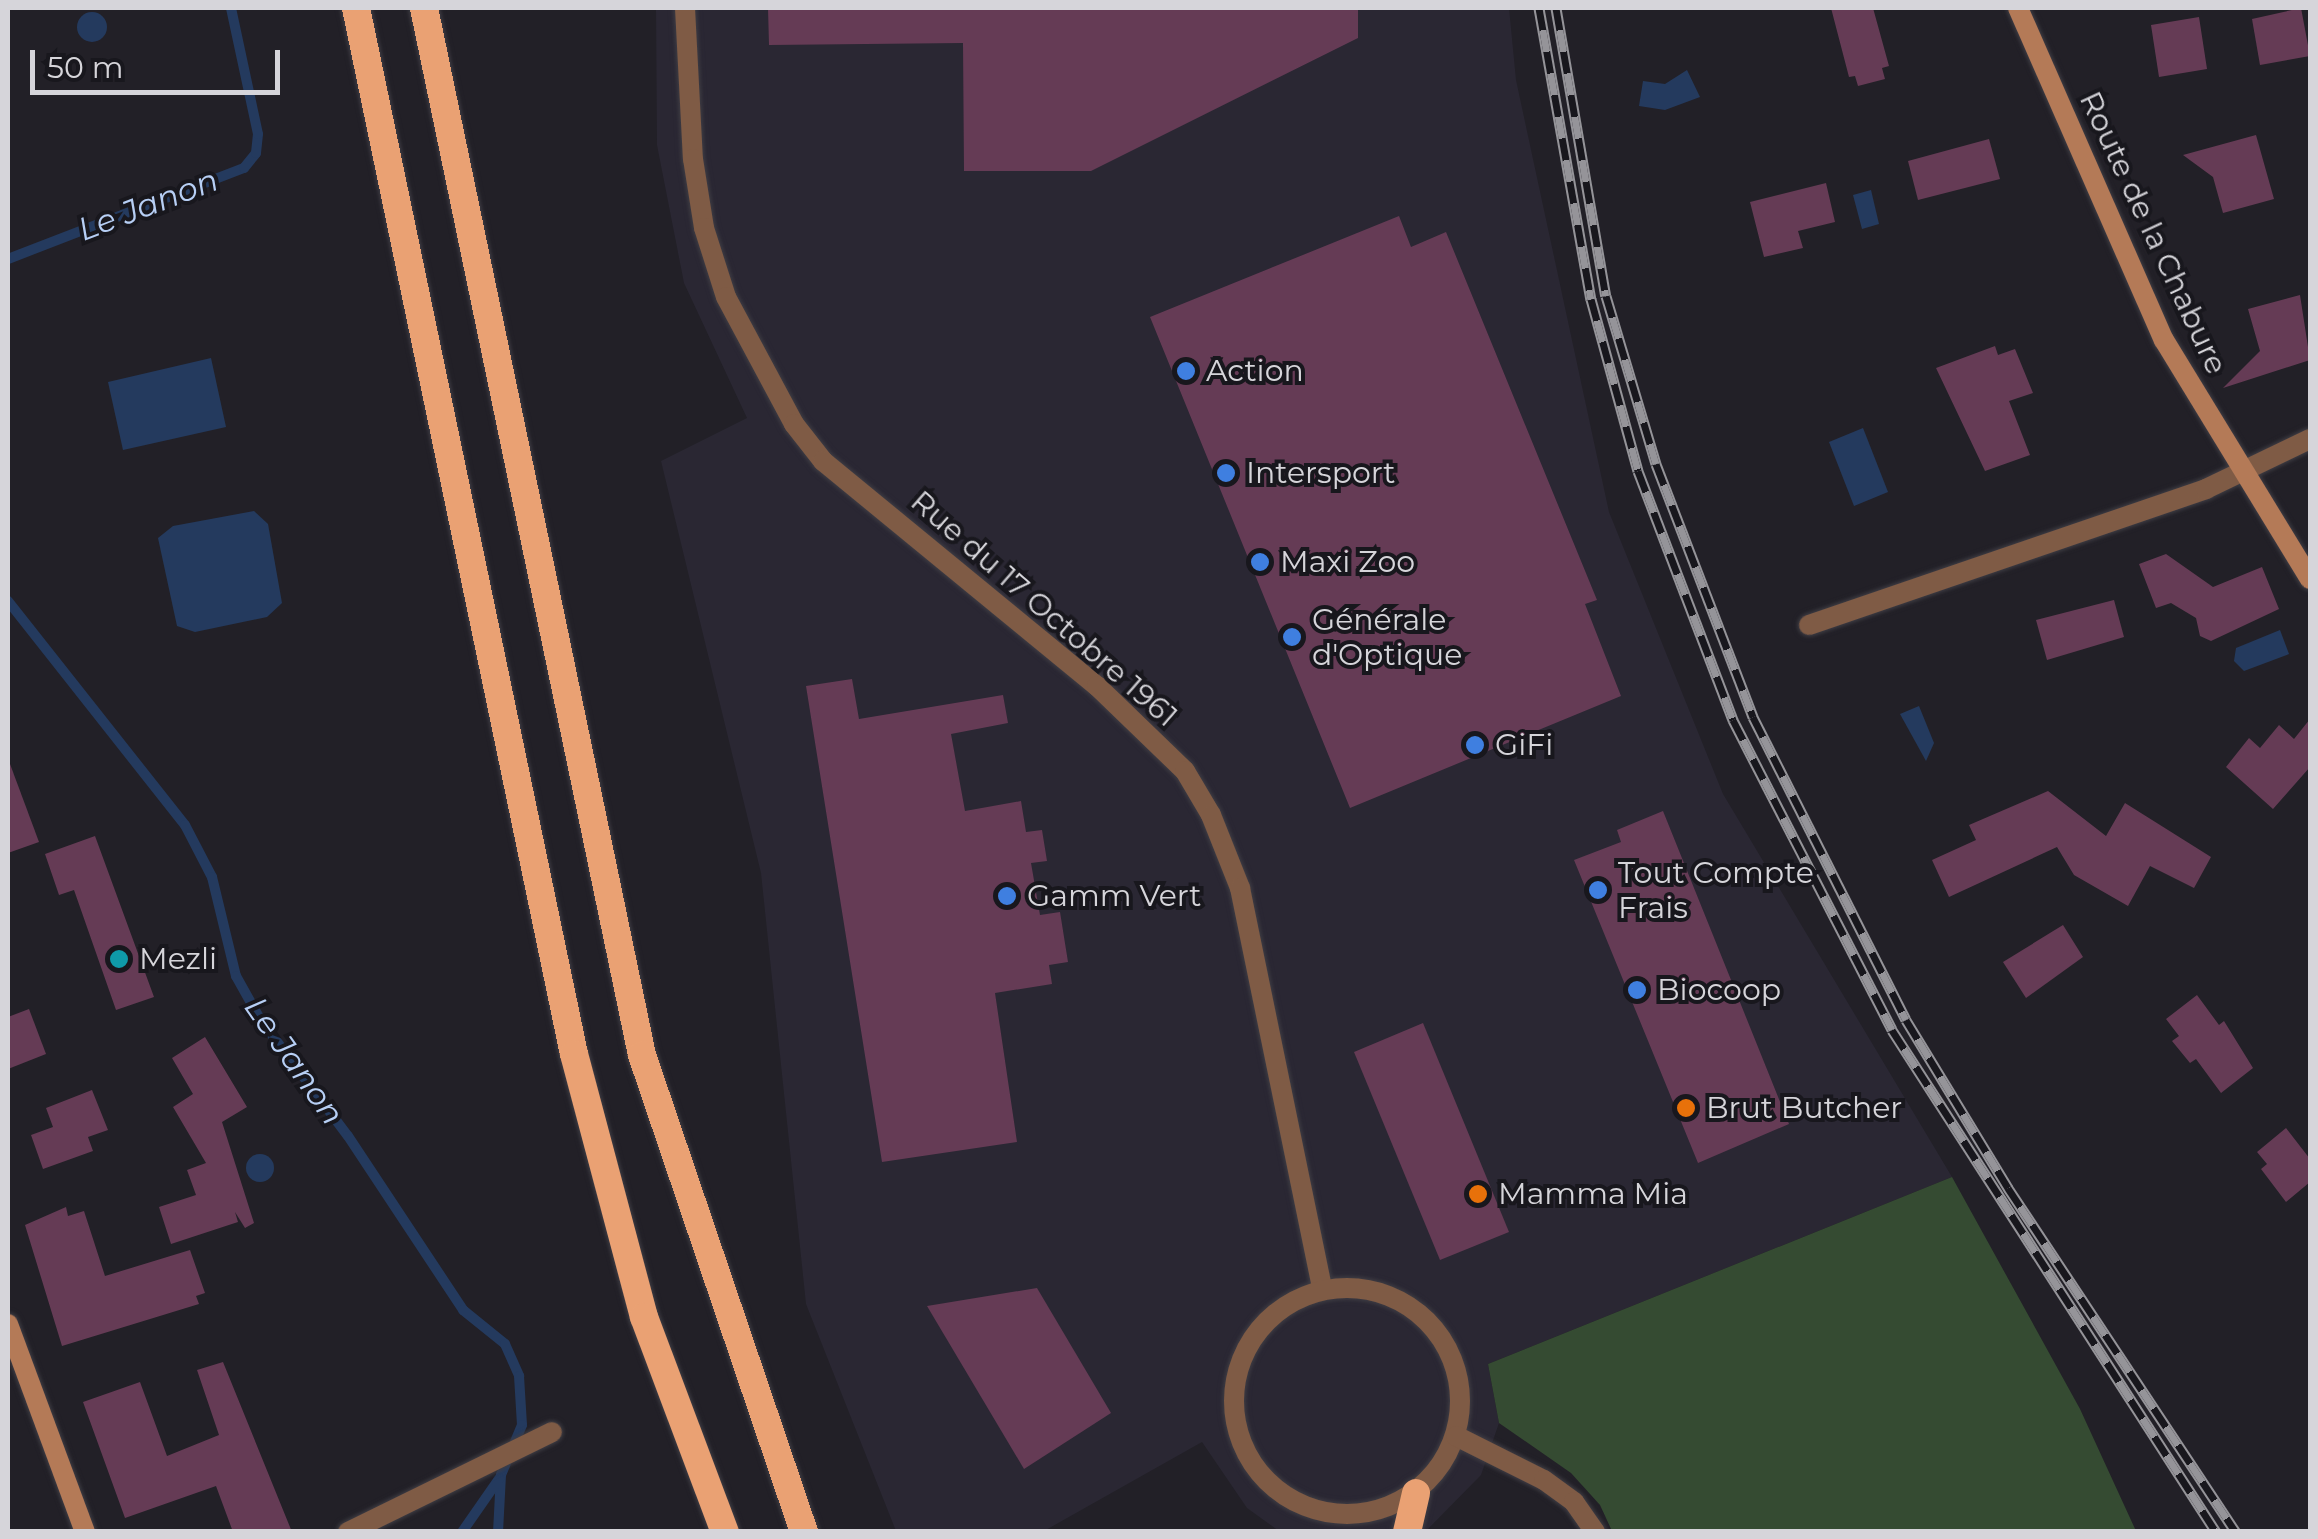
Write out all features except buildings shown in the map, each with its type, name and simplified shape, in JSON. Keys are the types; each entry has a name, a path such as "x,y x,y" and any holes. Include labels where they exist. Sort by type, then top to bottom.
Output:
{"highway":[{"path":"356,8 574,1054 644,1317 725,1532"},
{"path":"424,8 642,1054 804,1532"},
{"path":"1407,1532 1416,1493"}],"main road":[{"name":"Route de la Chabure","path":"2018,8 2164,340 2241,472 2310,579"},
{"path":"8,1324 12,1352 85,1532"}],"street":[{"name":"Rue du 17 Octobre 1961","path":"685,8 693,159 704,228 726,297 794,424 823,461 1097,686 1185,771 1211,815 1240,888 1322,1288"},
{"path":"1809,625 2241,472 2310,439"},
{"path":"1322,1288 1392,1296 1424,1317 1448,1347 1460,1384 1456,1436 1416,1493 1369,1512 1334,1514 1286,1495 1250,1459 1235,1411 1242,1358 1259,1328 1285,1305 1322,1288"},
{"path":"348,1532 477,1465 543,1436"},
{"path":"1456,1436 1544,1480 1574,1502 1595,1532"}],"shaded area":[{"path":"656,8 1509,8 1516,80 1609,512 1723,794 1952,1177 1488,1364 1499,1423 1481,1475 1426,1531 1279,1531 1247,1508 1202,1442 1044,1531 896,1531 806,1304 761,873 661,461 747,418 684,283 657,145"}],"green space":[{"path":"1952,1177 2080,1409 2136,1531 1612,1531 1600,1505 1571,1473 1499,1423 1488,1364"}],"water":[{"path":"92,12 103,16 107,27 103,38 92,42 81,38 77,27 81,16"},
{"path":"1687,70 1700,97 1665,110 1639,106 1643,81 1665,84"},
{"path":"1871,190 1879,224 1862,229 1853,195"},
{"path":"211,358 226,427 123,450 108,382"},
{"path":"1863,428 1888,492 1854,506 1829,442"},
{"path":"254,511 268,524 282,603 267,617 195,632 177,626 158,538 173,526"},
{"path":"2280,630 2289,654 2244,671 2234,661 2236,648"},
{"path":"1919,706 1934,743 1926,761 1900,714"},
{"path":"260,1154 270,1158 274,1168 270,1178 260,1182 250,1178 246,1168 250,1158"}],"waterway":[{"name":"Le Janon","path":"8,259 244,168 256,153 258,134 231,8"},
{"name":"Le Janon","path":"8,601 185,825 212,877 236,976 260,1019 348,1136 463,1310 505,1344 519,1376 522,1425 501,1475 498,1532"},
{"path":"462,1532 499,1479"}],"railway":[{"path":"1539,8 1591,299 1638,471 1733,720 1892,1030 2216,1532"},
{"path":"1556,8 1606,296 1656,464 1753,717 1906,1020 2008,1188 2236,1532"}],"place":[{"name":"Action","path":"1186,371"},
{"name":"Intersport","path":"1226,473"},
{"name":"Maxi Zoo","path":"1260,562"},
{"name":"Générale d'Optique","path":"1292,637"},
{"name":"GiFi","path":"1475,745"},
{"name":"Tout Compte Frais","path":"1598,890"},
{"name":"Gamm Vert","path":"1007,896"},
{"name":"Mezli","path":"119,959"},
{"name":"Biocoop","path":"1637,990"},
{"name":"Brut Butcher","path":"1686,1108"},
{"name":"Mamma Mia","path":"1478,1194"}]}
